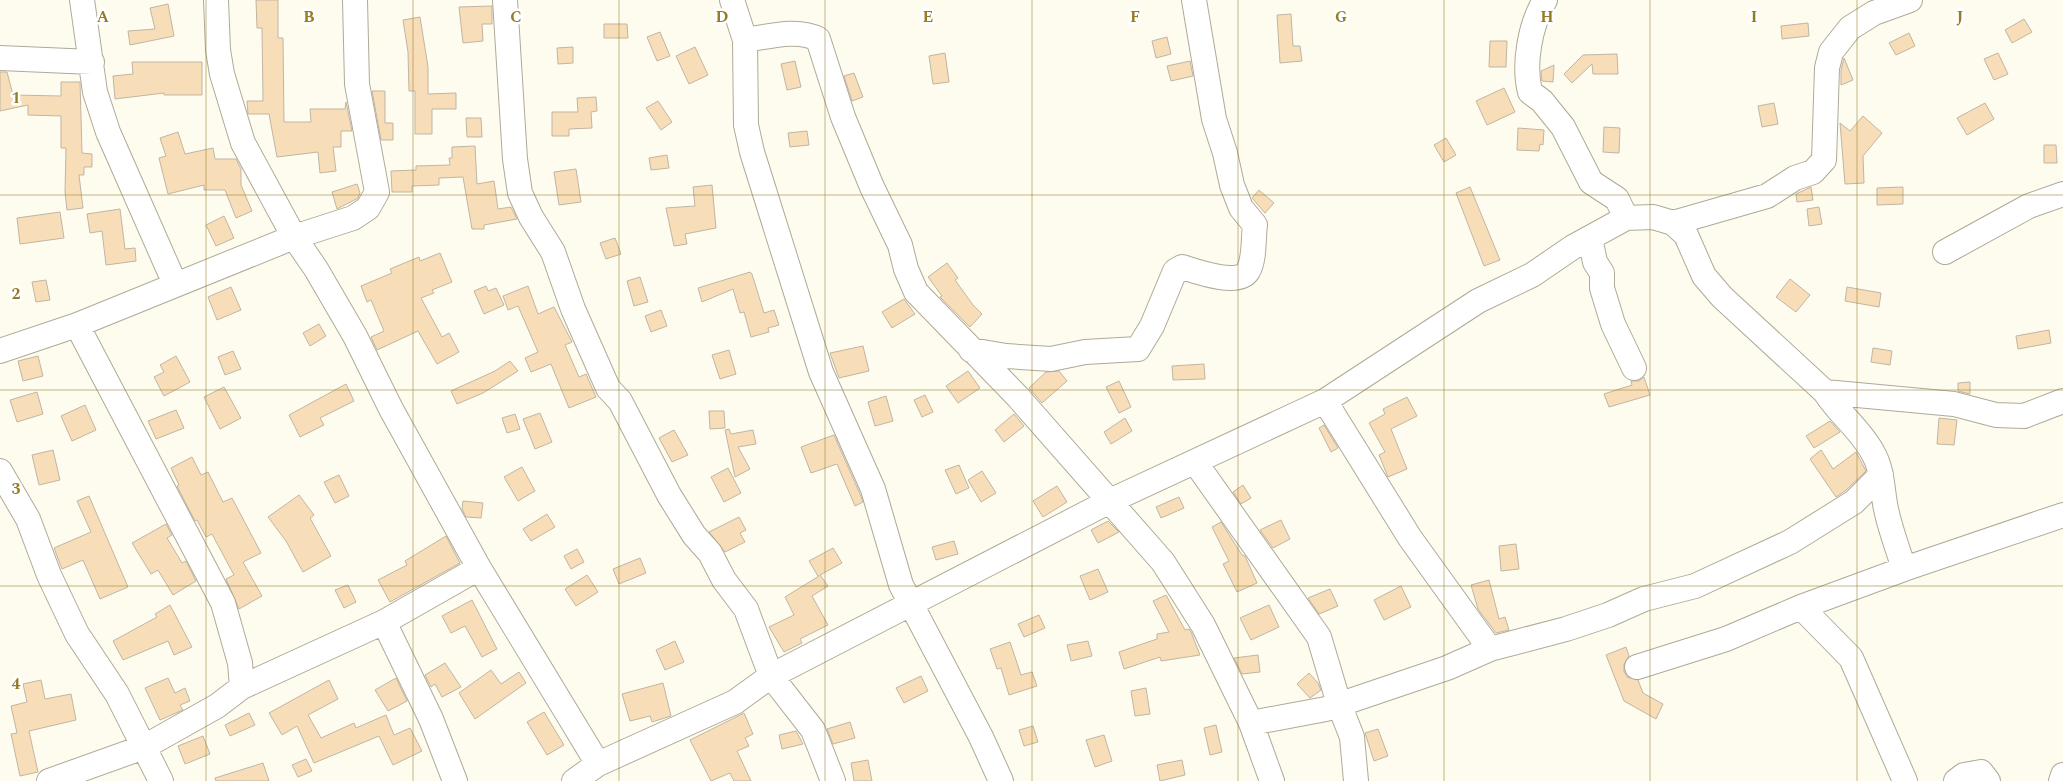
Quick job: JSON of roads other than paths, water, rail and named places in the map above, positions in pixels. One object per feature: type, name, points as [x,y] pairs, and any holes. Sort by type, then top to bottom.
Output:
[{"type":"street","points":[[82,0],[95,92],[108,132],[175,284]]},
{"type":"street","points":[[216,0],[218,50],[222,74],[243,143],[294,237],[316,269],[355,336],[391,409],[479,568],[598,764]]},
{"type":"street","points":[[0,351],[77,325],[294,237],[360,214],[368,208],[377,192],[357,84],[355,0]]},
{"type":"street","points":[[505,0],[515,159],[520,193],[530,217],[553,252],[576,316],[608,388],[620,401],[669,495],[694,535],[710,553],[724,580],[746,609],[771,676],[813,730],[833,781]]},
{"type":"street","points":[[732,0],[745,40],[746,125],[765,199],[822,372],[873,489],[901,584],[981,737],[1001,781]]},
{"type":"street","points":[[971,350],[1006,356],[1051,359],[1085,352],[1138,349],[1152,326],[1175,271],[1182,267],[1222,278],[1240,277],[1247,272],[1251,260],[1255,225],[1240,208],[1214,119],[1194,0]]},
{"type":"street","points":[[1545,0],[1539,10],[1529,53],[1527,80],[1530,92],[1542,101],[1562,127],[1592,182],[1617,199],[1626,218]]},
{"type":"street","points":[[1673,223],[1767,196],[1795,178],[1813,172],[1824,160],[1827,68],[1831,52],[1850,28],[1874,13],[1910,0]]},
{"type":"street","points":[[745,40],[790,34],[811,35],[818,39],[843,117],[872,187],[900,245],[906,269],[916,292],[1018,397],[1163,562],[1203,625],[1251,723],[1272,781]]},
{"type":"street","points":[[0,58],[92,62]]},
{"type":"street","points":[[1945,252],[2029,206],[2063,194]]},
{"type":"street","points":[[574,781],[598,764],[734,702],[771,676],[1110,501],[1324,401],[1478,301],[1532,276],[1590,238],[1626,218],[1653,217],[1673,223],[1686,235],[1704,276],[1722,297],[1825,392],[1874,453],[1881,475],[1886,511],[1904,568]]},
{"type":"street","points":[[1590,238],[1595,262],[1602,273],[1602,288],[1613,324],[1634,368]]},
{"type":"street","points":[[77,325],[223,603],[240,662],[242,687]]},
{"type":"street","points":[[1825,392],[1954,404],[2005,415],[2024,416],[2063,401]]},
{"type":"street","points":[[1324,401],[1410,538],[1490,649]]},
{"type":"street","points":[[1195,462],[1319,636],[1339,704],[1352,737],[1356,781]]},
{"type":"street","points":[[0,470],[28,519],[49,575],[77,634],[117,694],[161,781]]},
{"type":"street","points":[[1251,723],[1339,704],[1447,668],[1490,649],[1566,629],[1608,615],[1644,599],[1694,586],[1790,542],[1854,502],[1881,475]]},
{"type":"street","points":[[1637,667],[1726,639],[1801,607],[1904,568],[2063,515]]},
{"type":"street","points":[[49,781],[144,747],[217,706],[242,687],[384,622],[479,568]]},
{"type":"street","points":[[1801,607],[1851,658],[1904,781]]},
{"type":"street","points":[[384,622],[431,719],[455,781]]},
{"type":"street","points":[[1956,781],[1964,775],[1981,772],[1988,781]]},
{"type":"street","points":[[2061,781],[2063,775]]}]
